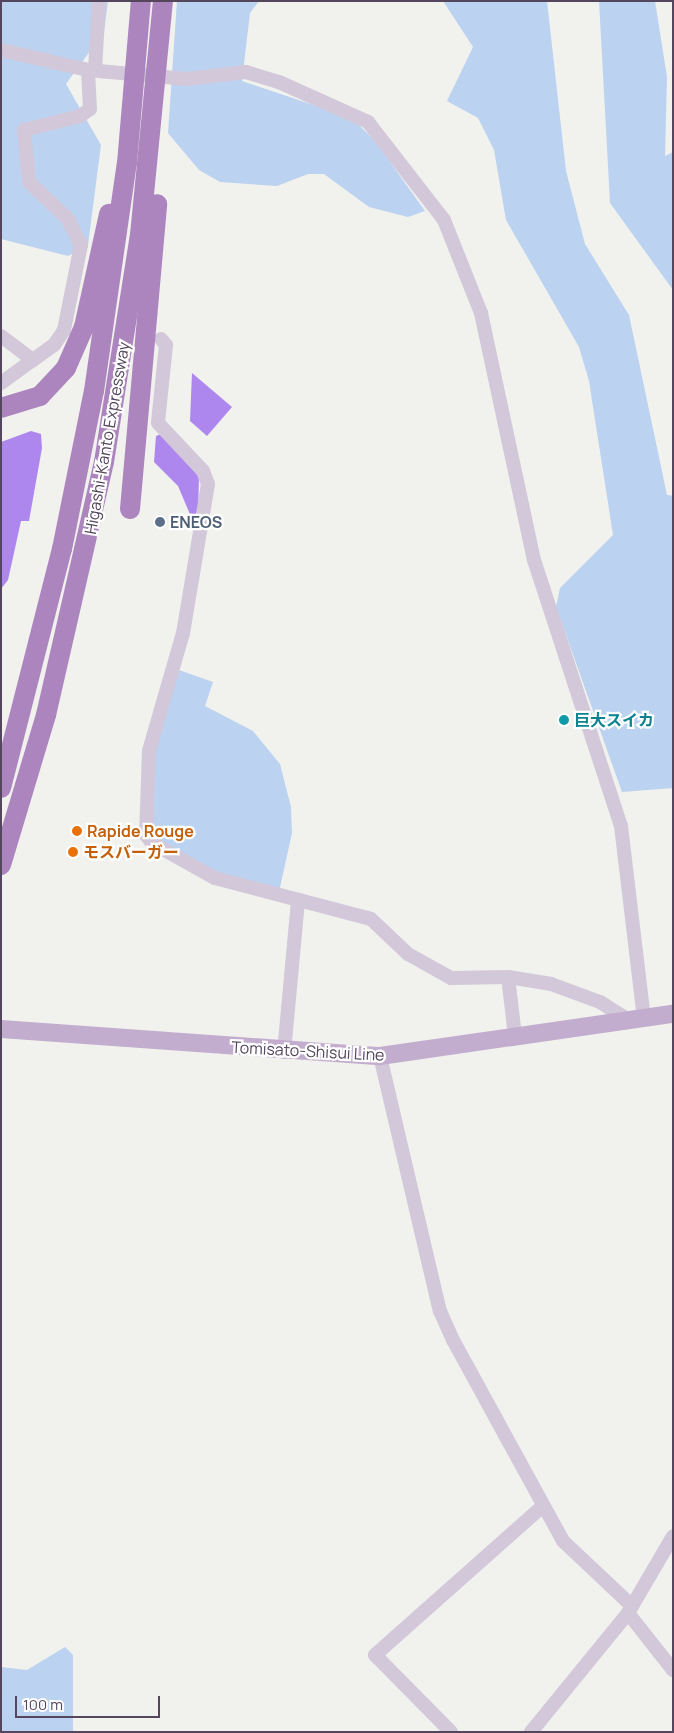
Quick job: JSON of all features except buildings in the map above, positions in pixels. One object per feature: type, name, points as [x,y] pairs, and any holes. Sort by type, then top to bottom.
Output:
[{"type":"highway","name":"Higashi-Kanto Expressway","points":[[1,788],[81,460],[108,305],[133,102],[141,1]]},
{"type":"highway","name":"Higashi-Kanto Expressway","points":[[1,865],[46,716],[104,462],[140,235],[163,1]]},
{"type":"highway","points":[[130,509],[159,183],[160,34]]},
{"type":"highway","points":[[1,408],[40,396],[56,382],[72,356],[84,327],[133,102]]},
{"type":"main road","name":"Tomisato-Shisui Line","points":[[1,1029],[284,1052],[380,1056],[673,1014]]},
{"type":"street","points":[[1,383],[54,345],[64,330],[81,245],[68,218],[29,182],[24,130],[38,123],[80,116],[90,109],[96,70],[99,1]]},
{"type":"street","points":[[1,50],[96,70],[187,80],[246,72],[368,122],[451,232],[481,313],[534,560],[621,826],[637,1020]]},
{"type":"street","points":[[1,336],[33,360]]},
{"type":"street","points":[[160,339],[166,345],[158,423],[203,471],[208,484],[183,634],[149,751],[144,828],[152,843],[215,878],[371,918],[408,954],[451,978],[508,977],[576,991],[637,1020]]},
{"type":"street","points":[[284,1052],[298,900]]},
{"type":"street","points":[[508,977],[515,1036]]},
{"type":"street","points":[[380,1056],[440,1311],[563,1541],[630,1610],[673,1670]]},
{"type":"street","points":[[451,1732],[375,1654],[543,1506]]},
{"type":"street","points":[[531,1732],[630,1610],[673,1536]]},
{"type":"shaded area","points":[[1,1],[108,1],[104,32],[66,84],[101,145],[88,245],[68,256],[1,239]]},
{"type":"shaded area","points":[[177,1],[259,1],[250,13],[242,81],[352,118],[376,142],[425,211],[408,217],[369,207],[324,174],[308,174],[277,186],[220,182],[199,170],[168,133]]},
{"type":"shaded area","points":[[443,1],[547,1],[566,171],[585,244],[629,315],[667,495],[673,496],[673,788],[622,792],[556,607],[560,588],[613,535],[589,381],[579,347],[506,220],[494,150],[478,118],[447,101],[473,47]]},
{"type":"shaded area","points":[[599,1],[655,1],[667,77],[665,156],[673,152],[673,290],[610,203]]},
{"type":"shaded area","points":[[192,373],[232,407],[207,436],[190,421]]},
{"type":"shaded area","points":[[31,431],[41,434],[42,448],[29,521],[21,521],[8,580],[1,589],[1,442]]},
{"type":"shaded area","points":[[161,434],[199,476],[198,516],[192,519],[178,486],[154,462],[156,436]]},
{"type":"shaded area","points":[[176,669],[213,682],[205,706],[253,731],[280,764],[291,807],[292,833],[279,892],[217,875],[156,841],[148,821],[152,752]]},
{"type":"shaded area","points":[[65,1647],[73,1655],[73,1732],[1,1732],[1,1667],[27,1670]]},
{"type":"place","name":"ENEOS","points":[[160,522]]},
{"type":"place","name":"巨大スイカ","points":[[564,720]]},
{"type":"place","name":"Rapide Rouge","points":[[77,831]]},
{"type":"place","name":"モスバーガー","points":[[73,852]]}]
